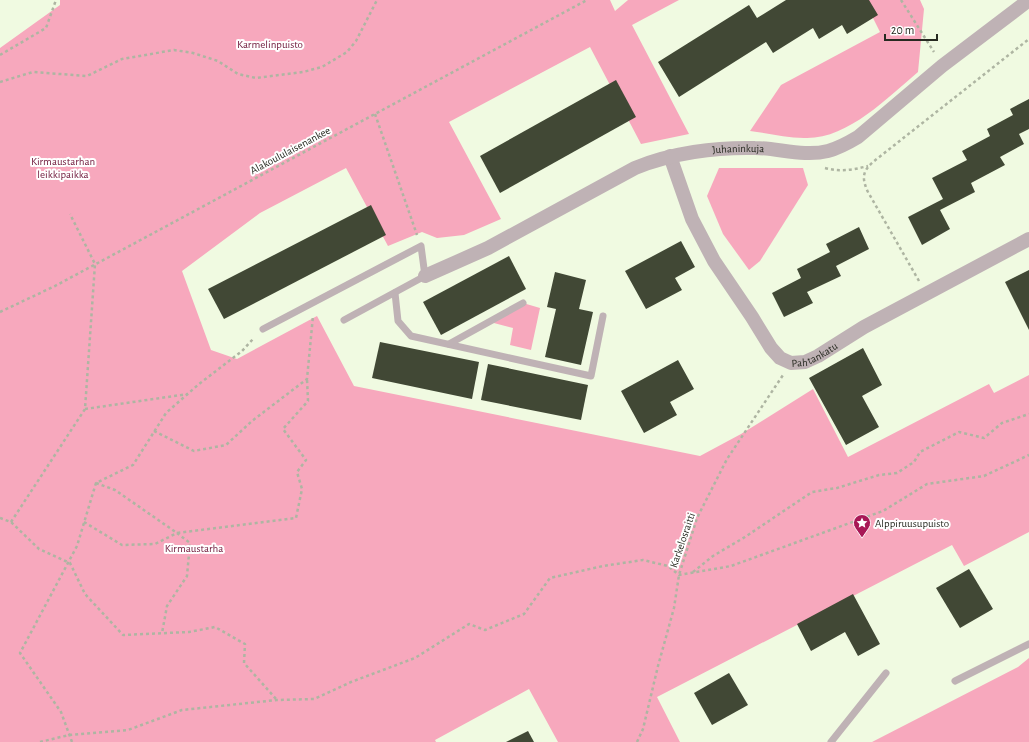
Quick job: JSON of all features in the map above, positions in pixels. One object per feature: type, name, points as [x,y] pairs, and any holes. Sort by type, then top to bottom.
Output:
[{"type":"street","name":"Juhaninkuja","points":[[425,276],[488,248],[635,168],[670,156],[755,148],[810,153],[827,151],[843,146],[858,137],[942,66],[1029,0]]},
{"type":"street","name":"Pahtankatu","points":[[670,156],[692,219],[714,261],[771,348],[780,358],[791,363],[805,362],[818,356],[864,327],[1029,239]]},
{"type":"lane","points":[[263,329],[421,246],[425,276],[344,320]]},
{"type":"lane","points":[[395,293],[398,321],[411,336],[591,376],[603,316]]},
{"type":"lane","points":[[449,344],[523,303]]},
{"type":"lane","points":[[955,681],[1029,644]]},
{"type":"lane","points":[[831,742],[886,673]]},
{"type":"path","points":[[0,55],[46,28],[56,0]]},
{"type":"path","points":[[0,82],[33,72],[87,76],[122,59],[174,50],[193,53],[218,61],[238,74],[256,78],[303,72],[322,67],[347,52],[356,41],[377,0]]},
{"type":"path","name":"Alakoululaisenankee","points":[[0,312],[95,264],[587,0]]},
{"type":"path","points":[[902,0],[942,66]]},
{"type":"path","points":[[926,294],[868,192],[864,183],[864,174],[868,166],[1029,39]]},
{"type":"path","points":[[375,114],[400,192],[421,246]]},
{"type":"path","points":[[11,522],[85,409],[95,264],[70,214]]},
{"type":"path","points":[[84,522],[122,545],[155,544],[177,533],[296,518],[302,489],[297,472],[306,460],[283,429],[308,401],[307,378],[314,302]]},
{"type":"path","points":[[72,742],[68,735],[61,712],[20,653],[70,563],[77,546],[96,483],[133,465],[166,413],[242,351],[263,329]]},
{"type":"path","name":"Karkelosraitti","points":[[637,742],[643,729],[674,608],[679,575],[697,518],[727,459],[791,363]]},
{"type":"path","points":[[154,431],[194,451],[226,445],[252,421],[307,378]]},
{"type":"path","points":[[85,409],[188,394]]},
{"type":"path","points":[[693,572],[713,556],[745,537],[812,492],[837,488],[879,476],[897,473],[914,462],[920,452],[959,432],[984,438],[1002,423],[1029,414]]},
{"type":"path","points":[[40,742],[68,735],[128,730],[182,710],[277,700],[314,699],[351,682],[415,658],[469,624],[485,630],[524,614],[550,578],[604,566],[643,560],[668,566],[679,575],[731,566],[883,511],[926,484],[984,476],[1029,455]]},
{"type":"path","points":[[96,483],[115,490],[190,543],[187,576],[167,606],[162,633]]},
{"type":"path","points":[[0,518],[11,522],[39,549],[70,563],[85,594],[123,635],[188,632],[215,627],[245,644],[244,663],[277,700]]},
{"type":"green space","name":"Kirmaustarha","points":[[60,0],[610,0],[615,11],[628,0],[679,0],[632,25],[689,134],[641,144],[590,47],[449,122],[501,219],[464,235],[437,238],[422,232],[388,246],[346,168],[260,213],[182,271],[211,350],[237,359],[317,316],[354,386],[700,456],[741,434],[813,389],[848,457],[989,384],[994,393],[1029,375],[1029,532],[964,566],[952,545],[657,697],[680,742],[558,742],[529,689],[435,740],[436,742],[0,742],[0,48],[60,5]]},
{"type":"green space","points":[[864,0],[920,0],[924,9],[918,72],[866,116],[836,132],[820,137],[797,138],[750,131],[781,85],[880,32]]},
{"type":"green space","points":[[719,168],[803,168],[808,185],[760,261],[749,270],[723,234],[707,196]]},
{"type":"green space","points":[[523,303],[540,308],[531,350],[510,345],[513,328],[490,322]]},
{"type":"green space","points":[[1029,658],[1029,742],[872,742],[1018,667]]},
{"type":"building","points":[[786,0],[869,0],[878,15],[847,34],[842,25],[819,39],[813,28],[773,53],[766,42],[679,97],[658,62],[749,5],[757,18]]},
{"type":"building","points":[[616,80],[636,117],[500,193],[480,156]]},
{"type":"building","points":[[1029,99],[1029,129],[1019,134],[1024,144],[1000,157],[1005,165],[971,183],[975,192],[940,210],[950,229],[922,245],[908,217],[943,199],[932,178],[967,160],[962,151],[990,136],[987,129],[1013,115],[1010,109]]},
{"type":"building","points":[[371,205],[386,235],[224,319],[208,289]]},
{"type":"building","points":[[859,227],[869,249],[836,266],[841,276],[807,292],[813,303],[784,317],[772,293],[801,278],[797,269],[830,252],[826,244]]},
{"type":"building","points":[[681,241],[695,267],[675,278],[682,290],[646,309],[625,271]]},
{"type":"building","points":[[509,256],[526,289],[441,335],[423,302]]},
{"type":"building","points":[[1029,270],[1029,330],[1005,282]]},
{"type":"building","points":[[555,272],[586,280],[579,309],[593,312],[581,365],[545,357],[556,309],[547,307]]},
{"type":"building","points":[[380,342],[479,362],[472,399],[372,378]]},
{"type":"building","points":[[863,348],[882,385],[862,396],[879,427],[846,445],[809,378]]},
{"type":"building","points":[[678,360],[694,389],[670,402],[677,415],[644,433],[621,391]]},
{"type":"building","points":[[488,364],[588,385],[581,420],[481,400]]},
{"type":"building","points":[[969,569],[993,609],[960,628],[936,588]]},
{"type":"building","points":[[853,594],[880,644],[858,656],[845,632],[811,651],[797,624]]},
{"type":"building","points":[[729,673],[748,705],[712,725],[694,693]]},
{"type":"building","points":[[528,731],[534,742],[506,742]]},
{"type":"place","name":"Alppiruusupuisto","points":[[862,538]]},
{"type":"park label","name":"Karmelinpuisto","points":[[270,44]]},
{"type":"park label","name":"Kirmaustarhan leikkipaikka","points":[[63,167]]}]
